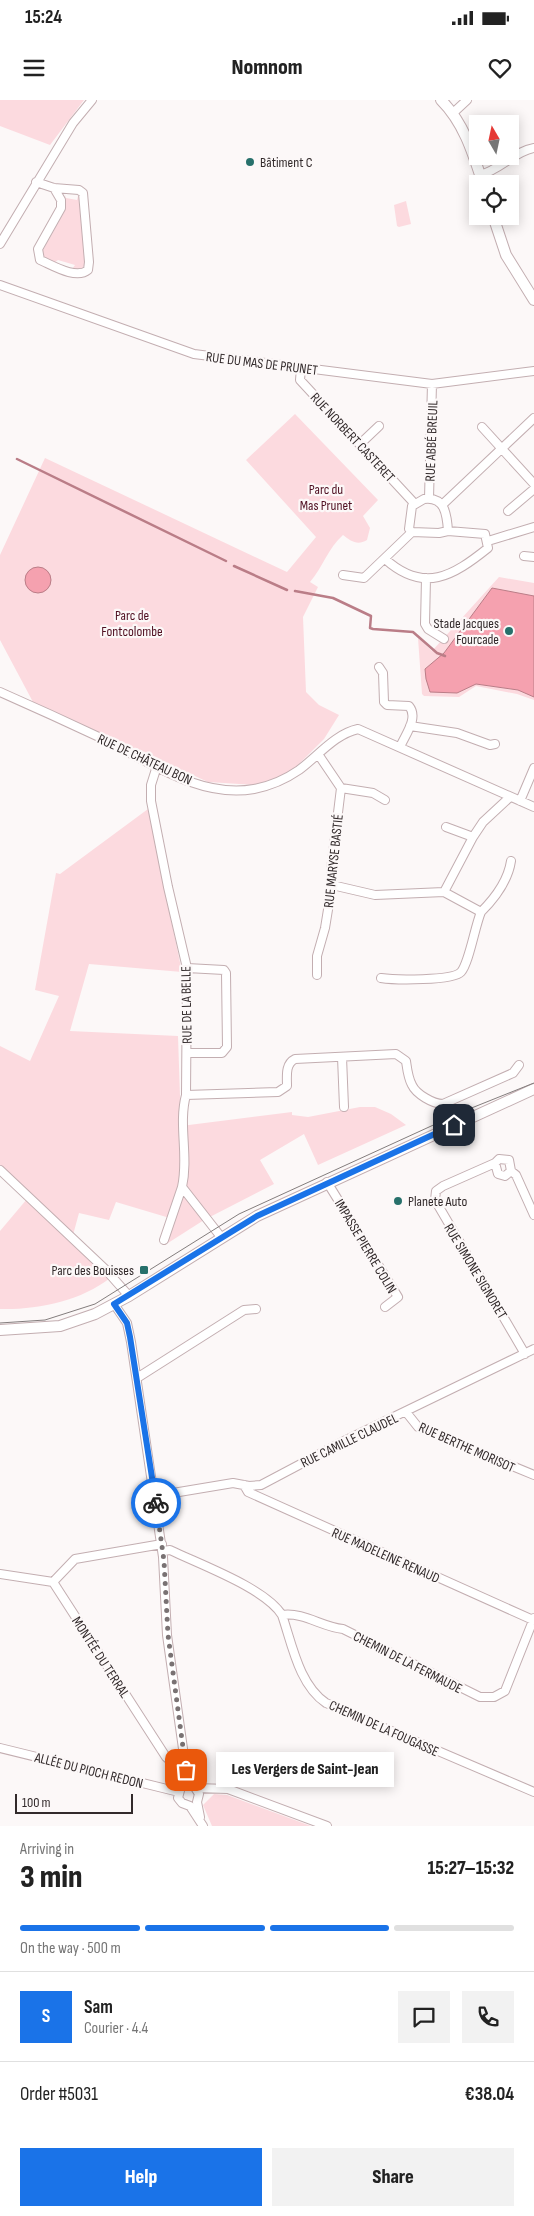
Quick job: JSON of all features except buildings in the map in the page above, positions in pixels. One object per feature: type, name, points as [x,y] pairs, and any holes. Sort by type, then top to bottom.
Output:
[{"type":"main road","points":[[441,100],[453,113],[468,140],[480,175]]},
{"type":"main road","points":[[496,225],[506,255],[534,300]]},
{"type":"main road","points":[[0,1330],[18,1331],[70,1324],[129,1296],[257,1216],[327,1182],[534,1089]]},
{"type":"street","points":[[0,244],[73,122],[92,100]]},
{"type":"street","points":[[453,113],[467,100]]},
{"type":"street","points":[[489,175],[526,150],[534,148]]},
{"type":"street","points":[[36,182],[54,188],[78,190],[83,193],[89,262],[88,270],[84,274],[74,273],[40,260],[37,256],[38,249],[61,208],[61,200],[54,188]]},
{"type":"street","name":"RUE DU MAS DE PRUNET","points":[[0,285],[176,350],[194,354],[432,384],[534,371]]},
{"type":"street","name":"RUE NORBERT CASTERET","points":[[301,368],[300,380],[414,503]]},
{"type":"street","name":"RUE ABBÉ BREUIL","points":[[429,498],[432,384]]},
{"type":"street","points":[[442,504],[534,418]]},
{"type":"street","points":[[360,444],[379,426]]},
{"type":"street","points":[[482,427],[534,484]]},
{"type":"street","points":[[508,512],[534,489]]},
{"type":"street","points":[[412,532],[408,522],[414,503],[429,498],[442,504],[447,511],[448,531]]},
{"type":"street","points":[[488,541],[534,527]]},
{"type":"street","points":[[343,575],[364,578],[412,532],[444,533],[448,531],[480,533],[485,534],[488,541],[488,548],[462,568],[448,575],[426,578],[397,570],[385,559]]},
{"type":"street","points":[[524,556],[534,557]]},
{"type":"street","points":[[426,578],[424,624],[428,629],[444,639]]},
{"type":"street","points":[[379,667],[383,673],[384,702],[387,705],[409,706],[413,716],[400,747]]},
{"type":"street","name":"RUE DE CHÂTEAU BON","points":[[0,692],[174,775],[205,786],[253,789],[287,778],[342,735],[358,730],[534,807]]},
{"type":"street","points":[[410,726],[457,733],[490,745],[495,744]]},
{"type":"street","points":[[318,754],[341,788],[373,793],[385,800]]},
{"type":"street","name":"RUE DE LA BELLE","points":[[157,766],[150,785],[151,801],[168,887],[187,968],[186,1095],[183,1107],[185,1166],[182,1187],[164,1240]]},
{"type":"street","points":[[520,801],[534,768]]},
{"type":"street","name":"RUE MARYSE BASTIÉ","points":[[317,975],[317,956],[325,928],[332,885],[331,870],[341,788]]},
{"type":"street","points":[[444,892],[483,822],[510,797]]},
{"type":"street","points":[[446,827],[473,837]]},
{"type":"street","points":[[381,978],[394,980],[459,974],[463,970],[481,912],[490,903],[509,875],[511,861]]},
{"type":"street","points":[[332,885],[375,895],[444,892],[481,912]]},
{"type":"street","points":[[187,968],[224,970],[226,973],[227,1047],[222,1053],[187,1052]]},
{"type":"street","points":[[186,1095],[278,1092],[287,1086],[288,1068],[291,1061],[396,1054],[402,1056],[406,1061],[412,1085],[438,1104],[447,1102],[513,1073],[519,1065]]},
{"type":"street","points":[[342,1057],[344,1107]]},
{"type":"street","points":[[501,1158],[507,1159],[511,1163],[511,1171],[505,1176],[498,1174],[495,1171],[495,1163],[501,1158]]},
{"type":"street","name":"RUE SIMONE SIGNORET","points":[[495,1163],[442,1186],[436,1191],[435,1200],[525,1354]]},
{"type":"street","points":[[0,1170],[118,1282],[129,1296]]},
{"type":"street","points":[[511,1171],[516,1175],[534,1215]]},
{"type":"street","name":"IMPASSE PIERRE COLIN","points":[[327,1182],[398,1297],[385,1307]]},
{"type":"street","points":[[182,1187],[221,1237]]},
{"type":"street","points":[[114,1304],[128,1327],[137,1378],[162,1548],[168,1635],[187,1788],[195,1802],[202,1823]]},
{"type":"street","points":[[137,1378],[244,1310],[256,1309]]},
{"type":"street","name":"RUE CAMILLE CLAUDEL","points":[[155,1496],[233,1483],[261,1485],[534,1349]]},
{"type":"street","name":"RUE BERTHE MORISOT","points":[[406,1412],[418,1427],[534,1475]]},
{"type":"street","name":"RUE MADELEINE RENAUD","points":[[244,1485],[248,1492],[534,1619]]},
{"type":"street","points":[[0,1574],[53,1582],[75,1559],[162,1548],[170,1550],[261,1594],[276,1605],[282,1615]]},
{"type":"street","name":"MONTÉE DU TERRAL","points":[[53,1582],[166,1757],[177,1767],[186,1770]]},
{"type":"street","name":"CHEMIN DE LA FERMAUDE","points":[[282,1615],[290,1614],[307,1617],[334,1628],[343,1629],[473,1694],[488,1698],[500,1694],[508,1686],[534,1619]]},
{"type":"street","name":"CHEMIN DE LA FOUGASSE","points":[[282,1615],[303,1674],[318,1697],[326,1703],[534,1792]]},
{"type":"street","name":"ALLÉE DU PIOCH REDON","points":[[0,1748],[187,1788],[228,1789],[327,1826]]},
{"type":"street","points":[[187,1788],[180,1801],[195,1802],[214,1788]]},
{"type":"green space","points":[[0,100],[84,100],[50,145],[0,126]]},
{"type":"green space","points":[[66,194],[66,198],[77,200],[78,196],[80,196],[86,263],[81,270],[72,269],[75,265],[58,260],[54,263],[43,258],[42,252],[64,212]]},
{"type":"green space","points":[[406,201],[411,224],[399,227],[397,226],[394,205]]},
{"type":"green space","name":"Parc de Fontcolombe","points":[[295,414],[378,500],[363,516],[370,528],[367,540],[357,543],[343,535],[333,546],[310,582],[318,587],[303,617],[306,692],[319,705],[339,715],[324,739],[290,773],[255,785],[208,782],[33,702],[0,640],[0,555],[45,458],[287,572],[316,537],[246,460]]},
{"type":"green space","points":[[499,577],[534,583],[534,700],[517,694],[476,686],[459,697],[424,696],[422,694],[418,638],[432,651]]},
{"type":"green space","points":[[148,809],[182,972],[89,964],[70,1031],[178,1036],[181,1126],[292,1112],[292,1115],[308,1117],[360,1107],[375,1107],[391,1114],[406,1125],[318,1165],[304,1134],[260,1160],[274,1184],[204,1220],[168,1243],[173,1219],[116,1202],[109,1220],[79,1213],[73,1235],[0,1165],[0,1046],[30,1061],[59,996],[35,990],[56,873],[60,874]]},
{"type":"green space","points":[[27,1199],[110,1278],[86,1293],[58,1302],[29,1308],[0,1309],[0,1231]]},
{"type":"green space","points":[[214,1794],[227,1795],[311,1826],[212,1826],[203,1805]]},
{"type":"shaded area","points":[[38,567],[47,571],[51,580],[47,589],[38,593],[29,589],[25,580],[29,571]]},
{"type":"shaded area","points":[[492,588],[534,596],[534,697],[518,690],[476,684],[457,693],[430,692],[425,669],[444,653]]},
{"type":"waterway","points":[[17,459],[226,561]]},
{"type":"waterway","points":[[234,566],[287,590]]},
{"type":"waterway","points":[[295,591],[333,598],[371,616],[370,628],[413,632],[437,653],[445,656]]},
{"type":"tram line","points":[[0,1323],[45,1320],[95,1304],[239,1214],[464,1111],[534,1083]]},
{"type":"way so far","points":[[156,1503],[164,1561],[168,1635],[186,1770]]},
{"type":"place","name":"Bâtiment C","points":[[250,162]]},
{"type":"place","name":"Stade Jacques Fourcade","points":[[509,631]]},
{"type":"place","name":"Planete Auto","points":[[398,1201]]},
{"type":"place","name":"Parc des Bouisses","points":[[144,1270]]},
{"type":"place","name":"Les Vergers de Saint-Jean","points":[[186,1770]]},
{"type":"route","points":[[156,1503],[130,1337],[127,1323],[114,1304],[257,1216],[454,1125]]},
{"type":"park label","name":"Parc du Mas Prunet","points":[[326,498]]}]
